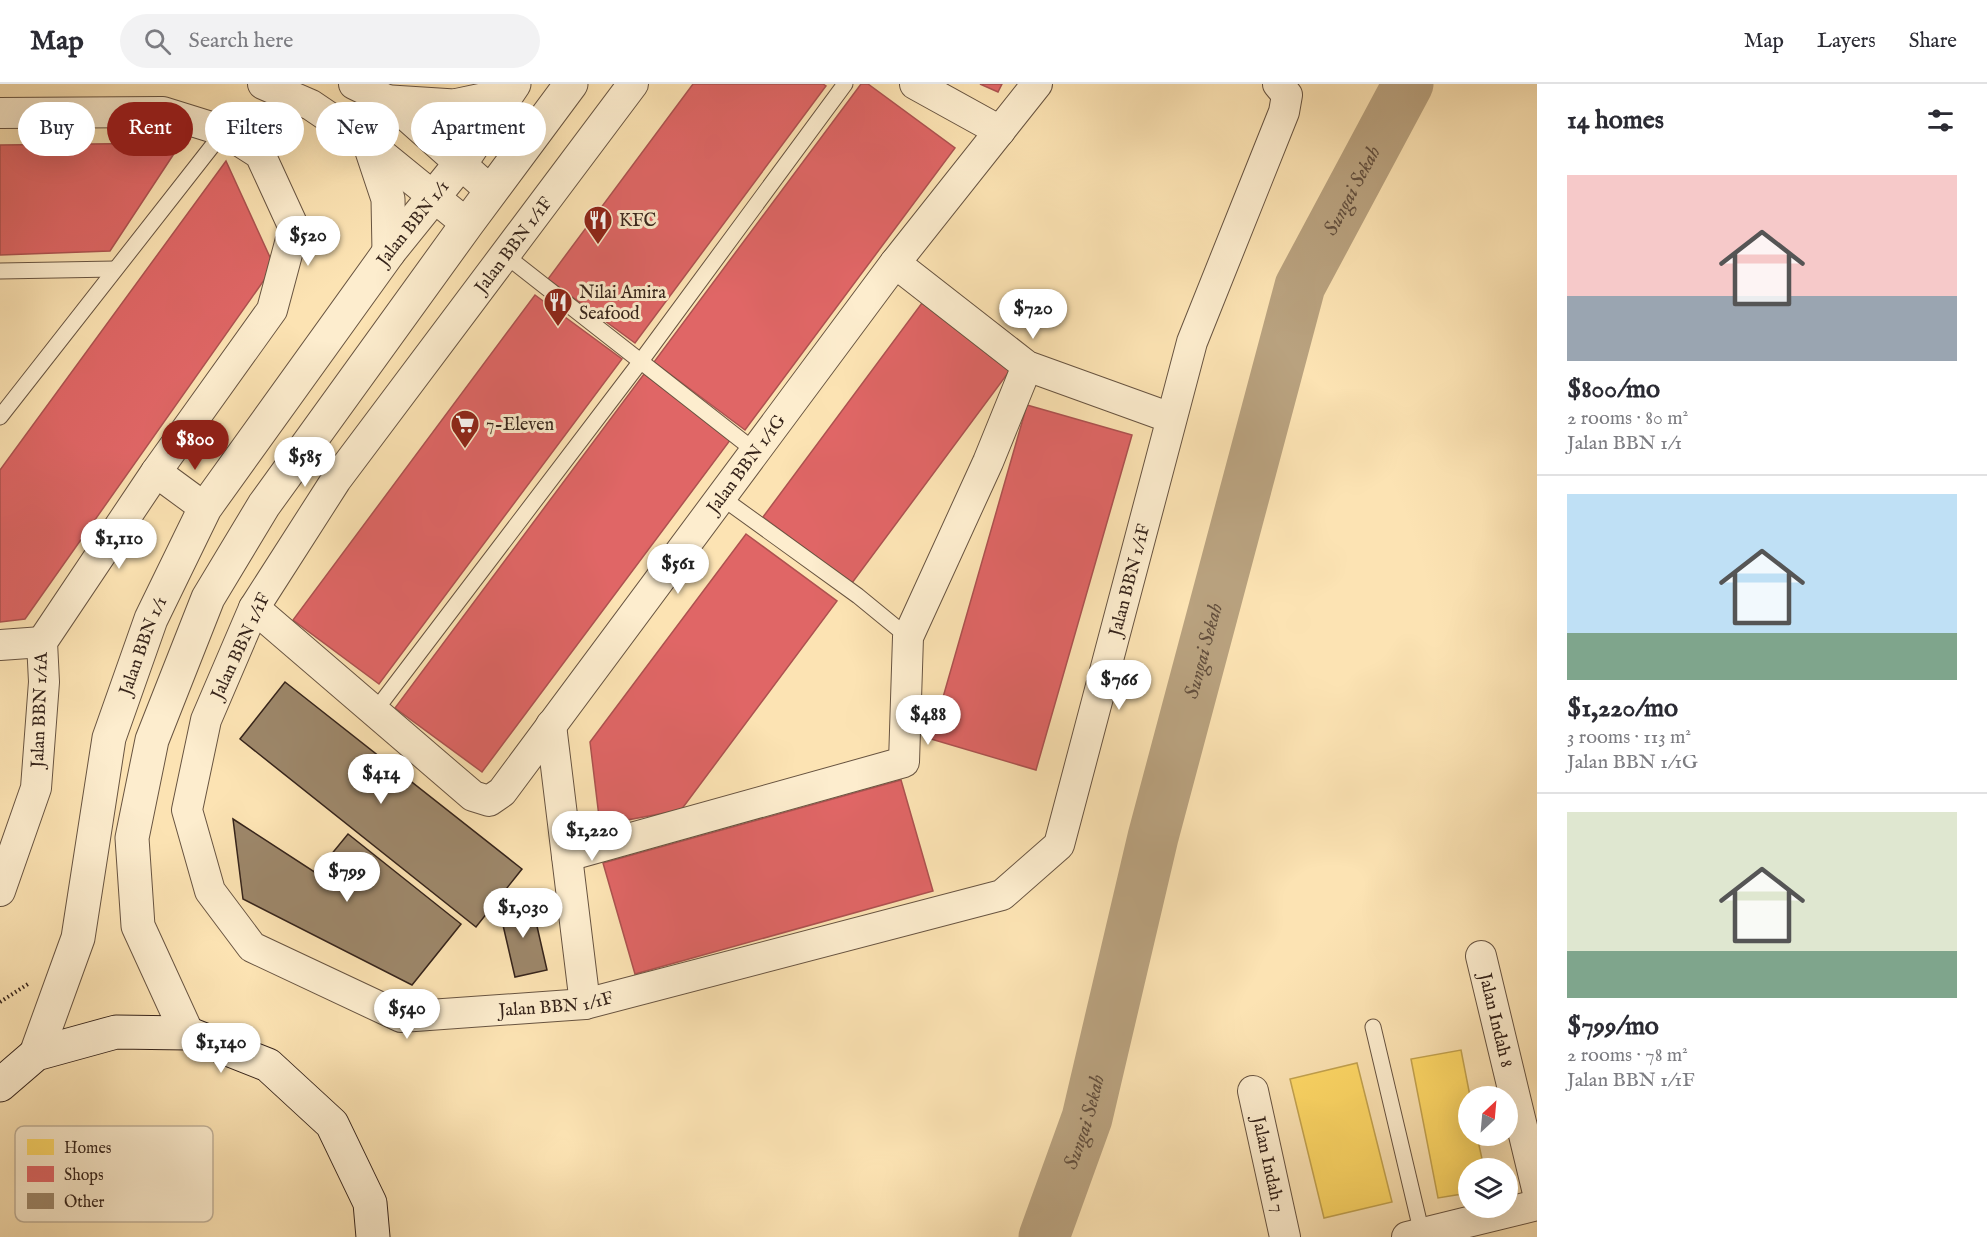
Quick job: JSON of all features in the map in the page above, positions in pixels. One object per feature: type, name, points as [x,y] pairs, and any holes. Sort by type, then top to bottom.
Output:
[{"type":"street","points":[[263,84],[316,109]]},
{"type":"street","points":[[354,84],[391,102]]},
{"type":"street","points":[[187,1033],[138,926],[132,838],[153,740],[208,598],[264,505],[571,84]]},
{"type":"street","name":"Jalan BBN 1/1F","points":[[633,84],[336,480],[254,608],[206,720],[187,810],[210,891],[252,947],[401,1017],[585,1004],[1002,895],[1059,845],[1192,342],[1284,112],[1287,95],[1278,84]]},
{"type":"street","points":[[915,84],[1000,131]]},
{"type":"street","name":"Jalan BBN 1/1G","points":[[254,608],[473,796],[489,801],[502,792],[895,263],[1037,84]]},
{"type":"street","points":[[399,103],[454,106],[510,89]]},
{"type":"street","name":"Jalan BBN 1/1","points":[[36,1054],[78,938],[109,738],[152,619],[205,508],[389,252],[460,164],[510,89]]},
{"type":"street","points":[[399,109],[492,192]]},
{"type":"street","name":"Jalan BBN 1/1A","points":[[0,113],[163,112],[205,125]]},
{"type":"street","name":"Jalan BBN 1/1A","points":[[0,891],[36,788],[44,682],[42,642],[156,472],[272,310],[294,228],[261,156]]},
{"type":"street","points":[[373,156],[388,199],[389,252]]},
{"type":"street","points":[[382,156],[467,224]]},
{"type":"street","points":[[895,263],[1027,366],[1172,418]]},
{"type":"street","points":[[567,856],[904,762],[908,637],[988,462],[1027,366]]},
{"type":"street","points":[[301,456],[336,480]]},
{"type":"street","points":[[156,472],[205,508]]},
{"type":"street","points":[[0,645],[42,642]]},
{"type":"street","points":[[551,725],[585,1004]]},
{"type":"street","name":"Jalan Indah 8","points":[[1481,956],[1537,1189]]},
{"type":"street","points":[[0,1085],[36,1054],[116,1032],[187,1033],[268,1065],[332,1124],[370,1203],[373,1237]]},
{"type":"street","name":"Jalan Indah 7","points":[[1252,1091],[1285,1237]]},
{"type":"street","points":[[1414,1235],[1537,1205]]},
{"type":"lane","points":[[375,711],[641,361],[845,84]]},
{"type":"lane","points":[[0,417],[205,155]]},
{"type":"lane","points":[[505,255],[756,451]]},
{"type":"lane","points":[[0,271],[115,269]]},
{"type":"lane","points":[[721,497],[858,596],[908,637]]},
{"type":"lane","points":[[1373,1027],[1414,1235]]},
{"type":"path","points":[[0,1002],[29,984]]},
{"type":"building: Homes","points":[[1461,1050],[1468,1086],[1458,1086],[1458,1146],[1479,1146],[1482,1158],[1458,1158],[1458,1195],[1438,1198],[1411,1059]]},
{"type":"building: Homes","points":[[1357,1063],[1392,1202],[1324,1218],[1290,1079]]},
{"type":"building: Shops","points":[[693,84],[823,84],[826,86],[635,343],[548,279]]},
{"type":"building: Shops","points":[[861,84],[868,84],[955,148],[745,430],[654,362]]},
{"type":"building: Shops","points":[[980,84],[1002,84],[998,92]]},
{"type":"building: Shops","points":[[95,144],[107,144],[107,156],[172,156],[110,251],[0,255],[0,145],[18,145],[18,156],[95,156]]},
{"type":"building: Shops","points":[[226,161],[274,266],[25,619],[0,622],[0,470]]},
{"type":"building: Shops","points":[[535,295],[622,359],[379,684],[293,620]]},
{"type":"building: Shops","points":[[922,303],[1011,369],[852,583],[763,517]]},
{"type":"building: Shops","points":[[644,374],[731,439],[482,772],[395,708]]},
{"type":"building: Shops","points":[[1027,405],[1132,435],[1036,770],[931,739]]},
{"type":"building: Shops","points":[[746,534],[837,601],[681,810],[600,825],[590,742]]},
{"type":"building: Shops","points":[[901,780],[933,891],[635,974],[603,863]]},
{"type":"building: Other","points":[[285,682],[522,869],[476,927],[240,739]]},
{"type":"building: Other","points":[[233,819],[316,873],[348,834],[461,924],[412,985],[243,899]]},
{"type":"building: Other","points":[[531,900],[547,970],[515,977],[499,908]]},
{"type":"waterway","name":"Sungai Sekah","points":[[1044,1237],[1087,1118],[1153,837],[1300,286],[1408,84]]},
{"type":"place","name":"KFC","points":[[598,246]]},
{"type":"place","name":"Nilai Amira Seafood","points":[[558,328]]},
{"type":"place","name":"7-Eleven","points":[[465,450]]}]
